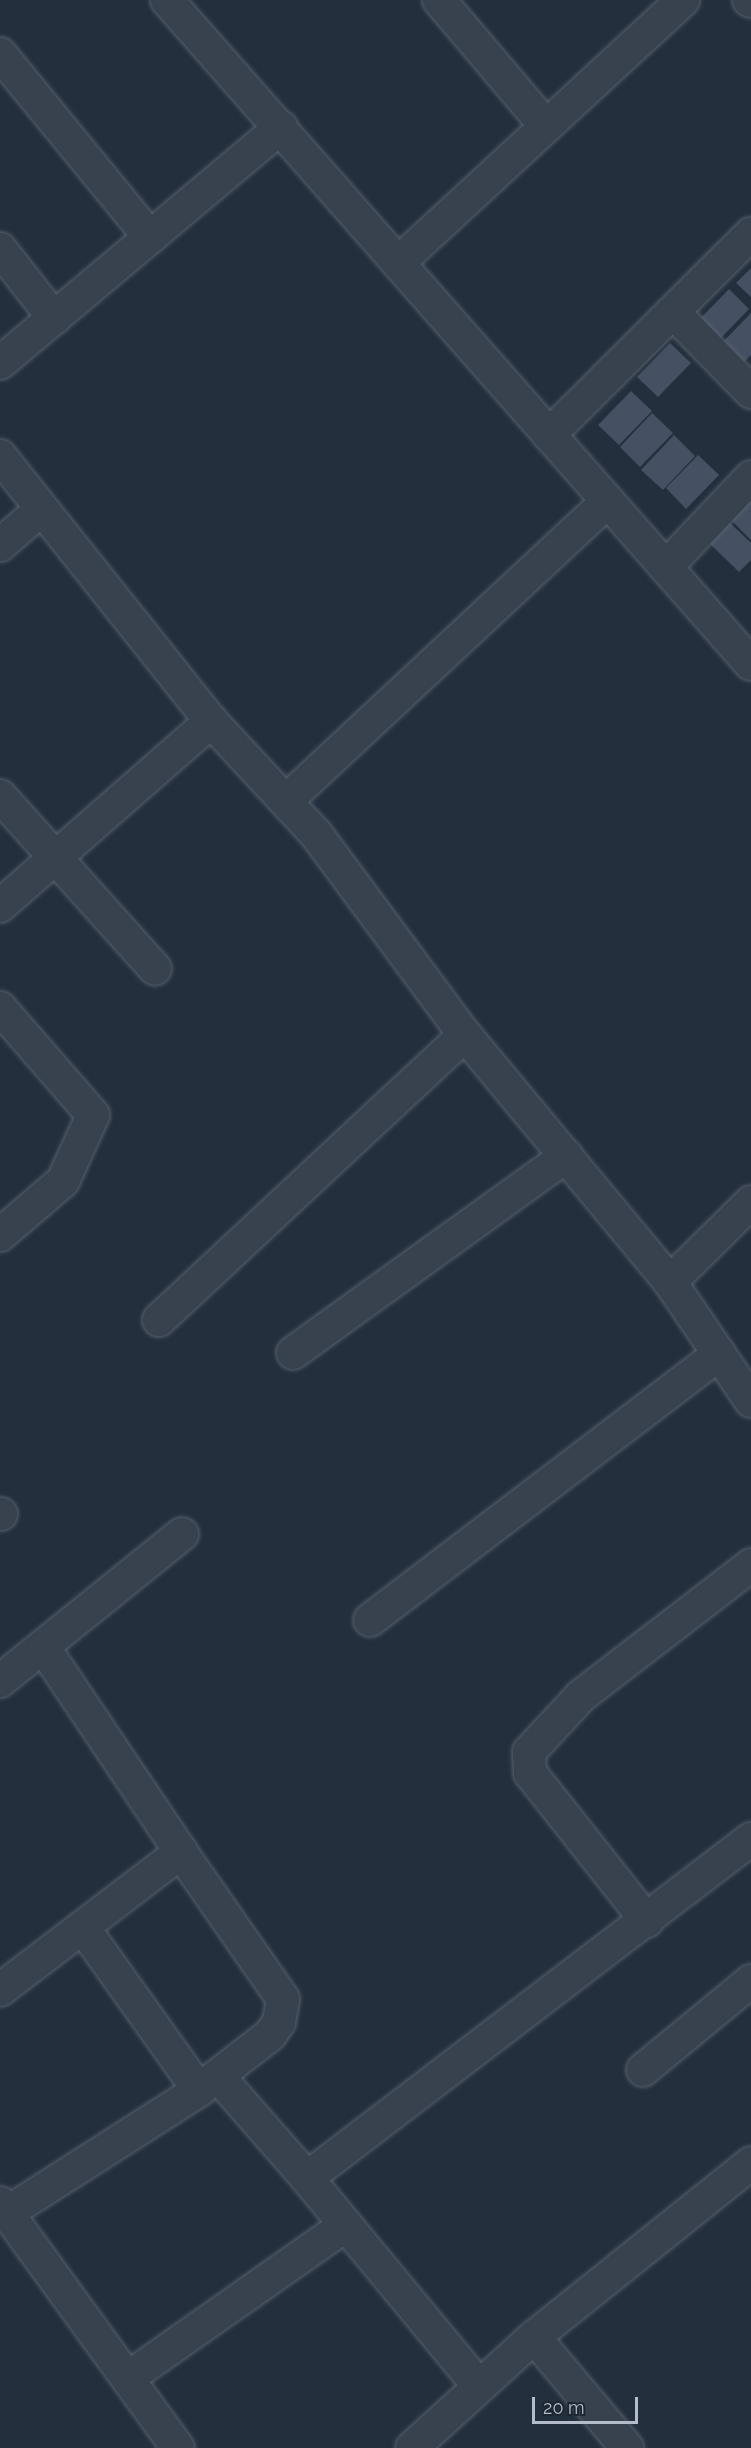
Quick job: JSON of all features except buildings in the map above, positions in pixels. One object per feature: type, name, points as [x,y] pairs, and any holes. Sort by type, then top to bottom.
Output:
[{"type":"street","points":[[167,0],[751,664]]},
{"type":"street","points":[[439,0],[546,126]]},
{"type":"street","points":[[398,263],[683,0]]},
{"type":"street","points":[[0,54],[150,237]]},
{"type":"street","points":[[0,363],[281,127]]},
{"type":"street","points":[[549,435],[751,234]]},
{"type":"street","points":[[0,249],[54,318]]},
{"type":"street","points":[[673,312],[751,392]]},
{"type":"street","points":[[0,456],[211,721],[316,834],[465,1035],[670,1282],[751,1401]]},
{"type":"street","points":[[666,567],[751,477]]},
{"type":"street","points":[[286,801],[608,501]]},
{"type":"street","points":[[0,545],[42,509]]},
{"type":"street","points":[[0,906],[54,856],[211,721]]},
{"type":"street","points":[[0,796],[155,969]]},
{"type":"street","points":[[0,1008],[93,1115],[63,1181],[0,1234]]},
{"type":"street","points":[[159,1320],[465,1035]]},
{"type":"street","points":[[293,1353],[566,1156]]},
{"type":"street","points":[[670,1282],[751,1202]]},
{"type":"street","points":[[370,1620],[719,1354]]},
{"type":"street","points":[[0,1681],[44,1648],[182,1534]]},
{"type":"street","points":[[647,1921],[530,1773],[529,1752],[581,1696],[751,1565]]},
{"type":"street","points":[[44,1648],[283,1999],[283,2011],[270,2035],[209,2083],[3,2208],[178,2448]]},
{"type":"street","points":[[307,2178],[647,1921],[751,1839]]},
{"type":"street","points":[[0,1990],[84,1929],[181,1852]]},
{"type":"street","points":[[84,1929],[209,2083],[307,2178],[479,2386]]},
{"type":"street","points":[[643,2070],[751,1981]]},
{"type":"street","points":[[412,2448],[534,2337],[751,2163]]},
{"type":"street","points":[[128,2378],[346,2225]]},
{"type":"street","points":[[534,2337],[627,2448]]}]
